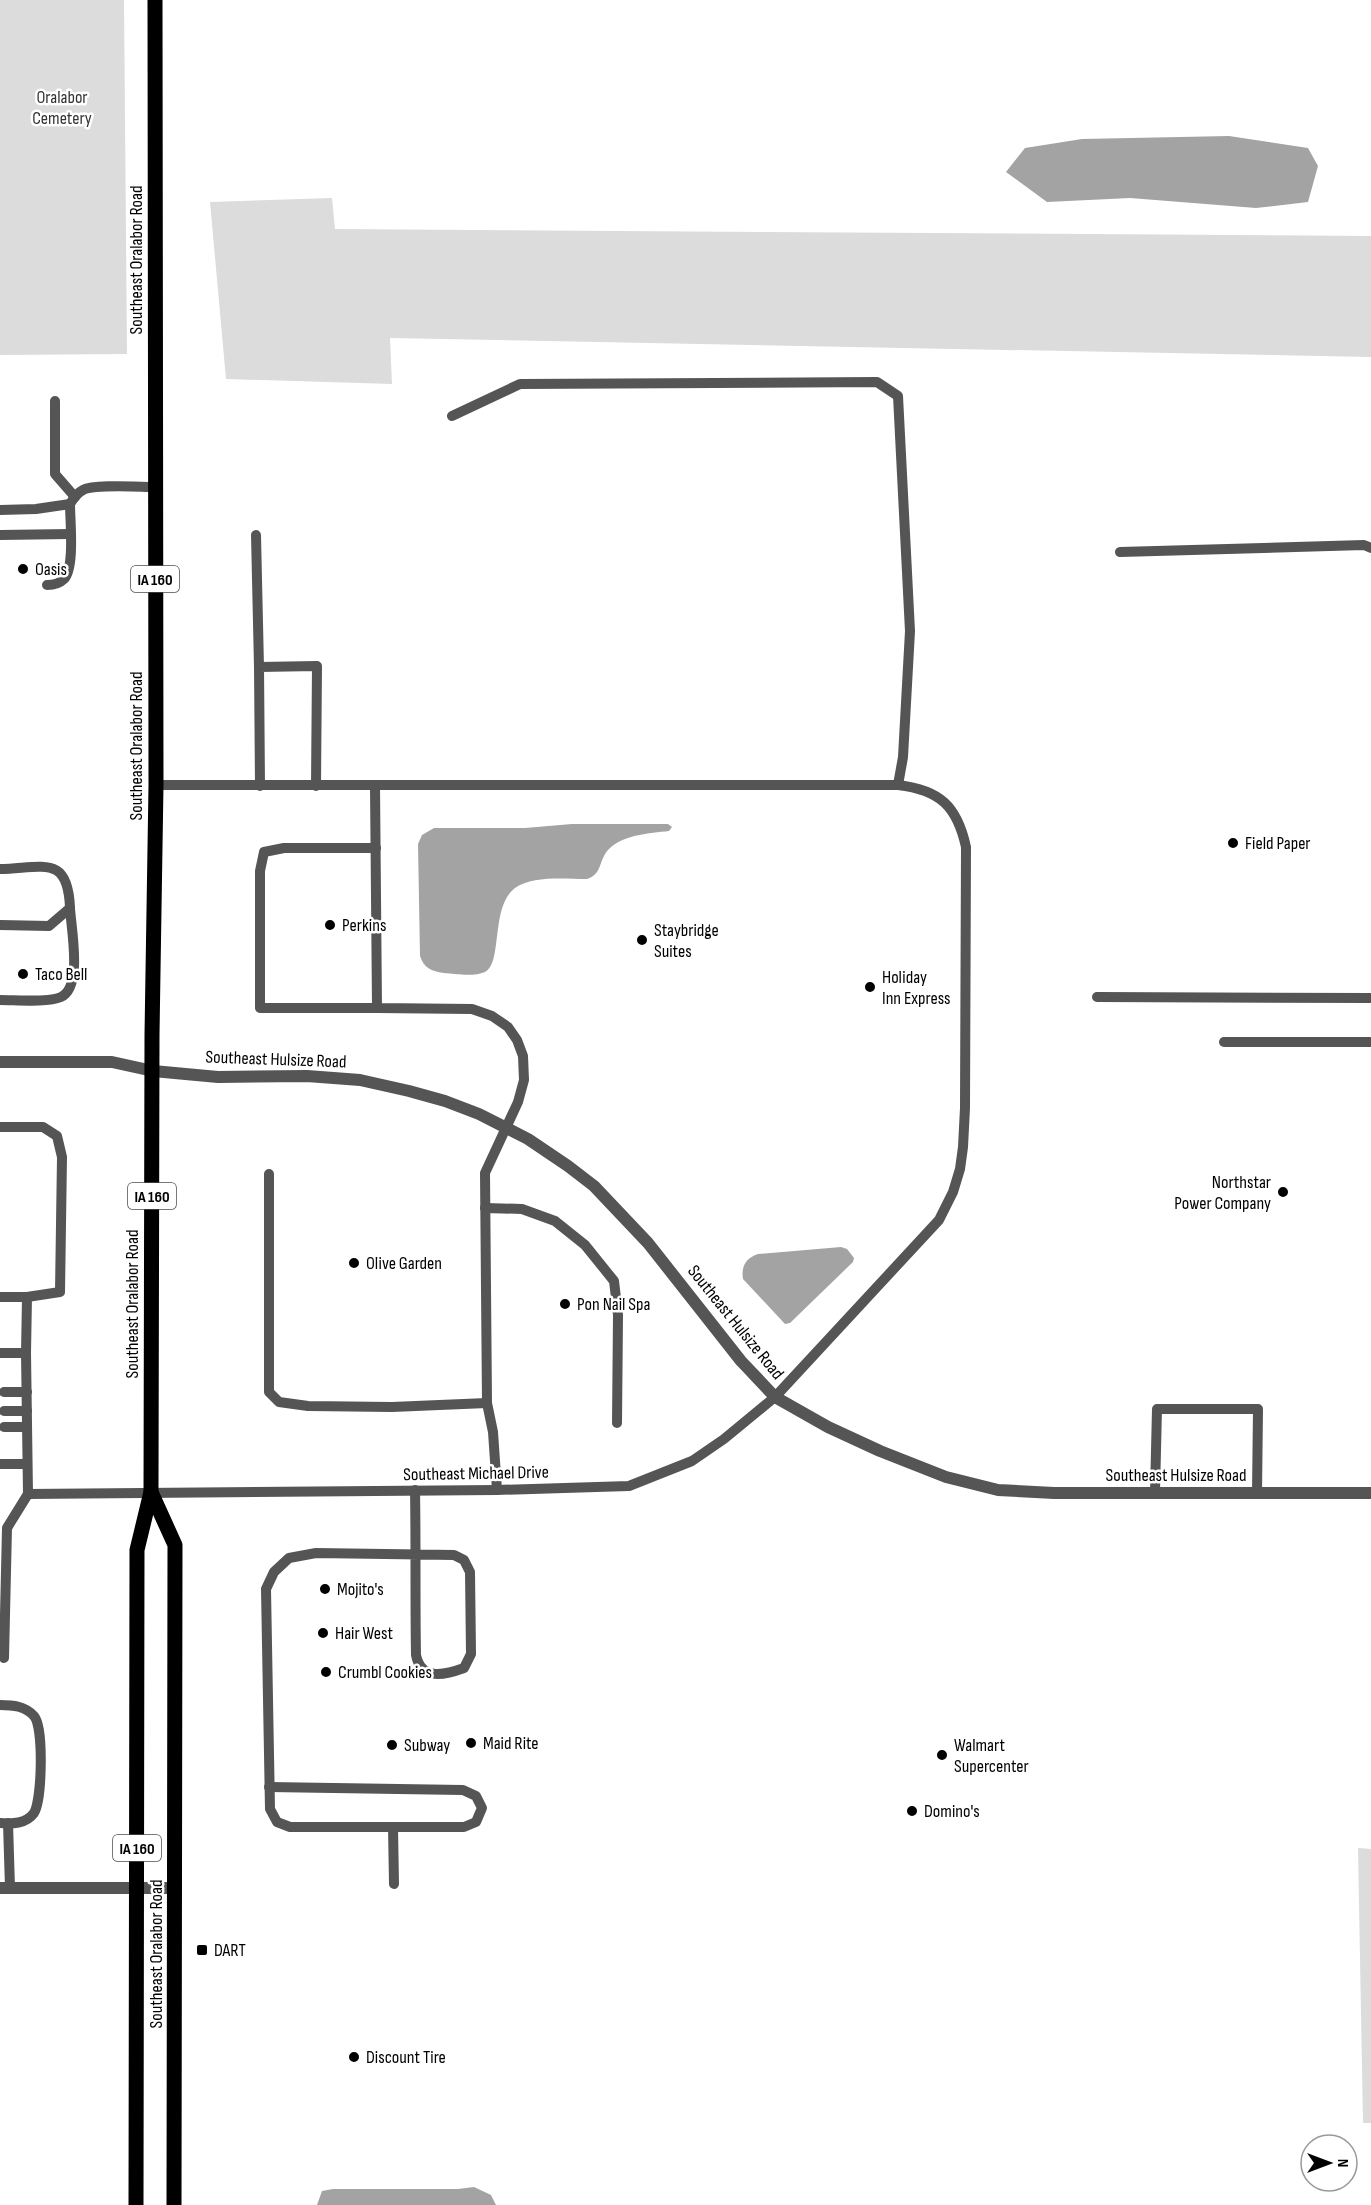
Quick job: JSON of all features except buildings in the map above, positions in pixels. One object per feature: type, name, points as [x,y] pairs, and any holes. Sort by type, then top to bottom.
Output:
[{"type":"main road","name":"Southeast Oralabor Road","points":[[136,2205],[137,1550],[151,1492],[156,785],[155,0]]},
{"type":"main road","name":"Southeast Oralabor Road","points":[[151,1492],[175,1545],[174,2205]]},
{"type":"street","name":"Southeast Hulsize Road","points":[[0,1062],[112,1062],[153,1071],[218,1077],[307,1076],[360,1080],[445,1101],[507,1127],[568,1166],[594,1186],[620,1212],[671,1271],[741,1361],[775,1397],[828,1427],[880,1451],[946,1477],[998,1490],[1054,1493],[1371,1493]]},
{"type":"street","points":[[5,1888],[176,1888]]},
{"type":"lane","points":[[452,416],[520,384],[878,382],[897,396],[910,631],[903,757],[898,785]]},
{"type":"lane","points":[[46,585],[59,583],[66,578],[70,565],[72,501],[55,474],[55,401]]},
{"type":"lane","points":[[0,510],[36,509],[72,501],[84,489],[97,487],[154,487]]},
{"type":"lane","points":[[0,535],[70,534]]},
{"type":"lane","points":[[256,535],[260,786]]},
{"type":"lane","points":[[1120,552],[1364,545],[1371,548]]},
{"type":"lane","points":[[259,667],[317,666],[316,786]]},
{"type":"lane","name":"Southeast Michael Drive","points":[[28,1494],[497,1490],[629,1486],[692,1461],[724,1439],[775,1397],[939,1220],[953,1192],[960,1169],[965,1108],[966,847],[957,816],[946,803],[932,793],[898,785],[156,785]]},
{"type":"lane","points":[[375,786],[377,1008]]},
{"type":"lane","points":[[376,848],[284,848],[264,852],[260,871],[260,1008],[472,1009],[492,1016],[508,1027],[523,1056],[524,1080],[518,1102],[484,1173],[487,1403],[493,1432],[497,1490]]},
{"type":"lane","points":[[0,868],[52,867],[63,873],[69,888],[74,963],[73,979],[62,997],[0,1000]]},
{"type":"lane","points":[[0,925],[49,926],[70,908]]},
{"type":"lane","points":[[1097,997],[1371,998]]},
{"type":"lane","points":[[1224,1042],[1371,1042]]},
{"type":"lane","points":[[0,1127],[43,1127],[57,1136],[62,1157],[60,1292],[27,1297],[0,1297]]},
{"type":"lane","points":[[269,1174],[269,1392],[279,1402],[308,1406],[392,1407],[487,1403]]},
{"type":"lane","points":[[485,1208],[522,1209],[555,1221],[585,1245],[614,1281],[618,1315],[617,1423]]},
{"type":"lane","points":[[4,1658],[7,1528],[28,1494],[27,1297]]},
{"type":"lane","points":[[0,1353],[26,1353]]},
{"type":"lane","points":[[4,1392],[27,1392]]},
{"type":"lane","points":[[1155,1492],[1157,1408],[1258,1408],[1257,1493]]},
{"type":"lane","points":[[4,1411],[27,1411]]},
{"type":"lane","points":[[4,1427],[27,1427]]},
{"type":"lane","points":[[0,1464],[27,1464]]},
{"type":"lane","points":[[269,1787],[463,1790],[476,1796],[482,1808],[476,1822],[464,1827],[290,1827],[277,1822],[270,1809],[269,1787],[266,1589],[274,1572],[289,1558],[316,1553],[415,1554],[454,1555],[464,1560],[470,1572],[471,1654],[464,1668],[450,1673],[427,1673],[418,1666],[416,1655],[415,1554],[415,1490]]},
{"type":"lane","points":[[0,1705],[25,1708],[36,1718],[40,1732],[39,1798],[34,1813],[23,1822],[4,1823],[5,1888]]},
{"type":"lane","points":[[393,1827],[394,1884]]},
{"type":"green space","name":"Oralabor Cemetery","points":[[0,0],[124,0],[127,354],[0,355]]},
{"type":"green space","points":[[332,198],[335,229],[1371,236],[1371,357],[390,338],[392,384],[226,379],[210,202]]},
{"type":"green space","points":[[1358,1848],[1371,1849],[1371,2123],[1363,2123]]},
{"type":"shaded area","points":[[1229,136],[1308,148],[1318,166],[1308,202],[1256,208],[1130,198],[1047,202],[1006,172],[1025,148],[1082,139]]},
{"type":"shaded area","points":[[572,824],[668,824],[672,827],[669,831],[637,836],[615,844],[606,853],[596,874],[587,879],[540,879],[515,888],[507,897],[502,908],[494,958],[485,972],[470,975],[444,973],[426,966],[420,956],[418,844],[422,835],[434,828],[525,828]]},
{"type":"shaded area","points":[[841,1247],[847,1249],[854,1258],[853,1262],[790,1323],[785,1324],[743,1279],[745,1263],[758,1254]]},
{"type":"shaded area","points":[[474,2187],[491,2195],[496,2205],[317,2205],[322,2191],[333,2189]]},
{"type":"place","name":"Oasis","points":[[23,569]]},
{"type":"place","name":"Field Paper","points":[[1233,843]]},
{"type":"place","name":"Perkins","points":[[330,925]]},
{"type":"place","name":"Staybridge Suites","points":[[642,940]]},
{"type":"place","name":"Taco Bell","points":[[23,974]]},
{"type":"place","name":"Holiday Inn Express","points":[[870,987]]},
{"type":"place","name":"Northstar Power Company","points":[[1283,1192]]},
{"type":"place","name":"Olive Garden","points":[[354,1263]]},
{"type":"place","name":"Pon Nail Spa","points":[[565,1304]]},
{"type":"place","name":"Mojito's","points":[[325,1589]]},
{"type":"place","name":"Hair West","points":[[323,1633]]},
{"type":"place","name":"Crumbl Cookies","points":[[326,1672]]},
{"type":"place","name":"Maid Rite","points":[[471,1743]]},
{"type":"place","name":"Subway","points":[[392,1745]]},
{"type":"place","name":"Walmart Supercenter","points":[[942,1755]]},
{"type":"place","name":"Domino's","points":[[912,1811]]},
{"type":"place","name":"DART","points":[[202,1950]]},
{"type":"place","name":"Discount Tire","points":[[354,2057]]}]
